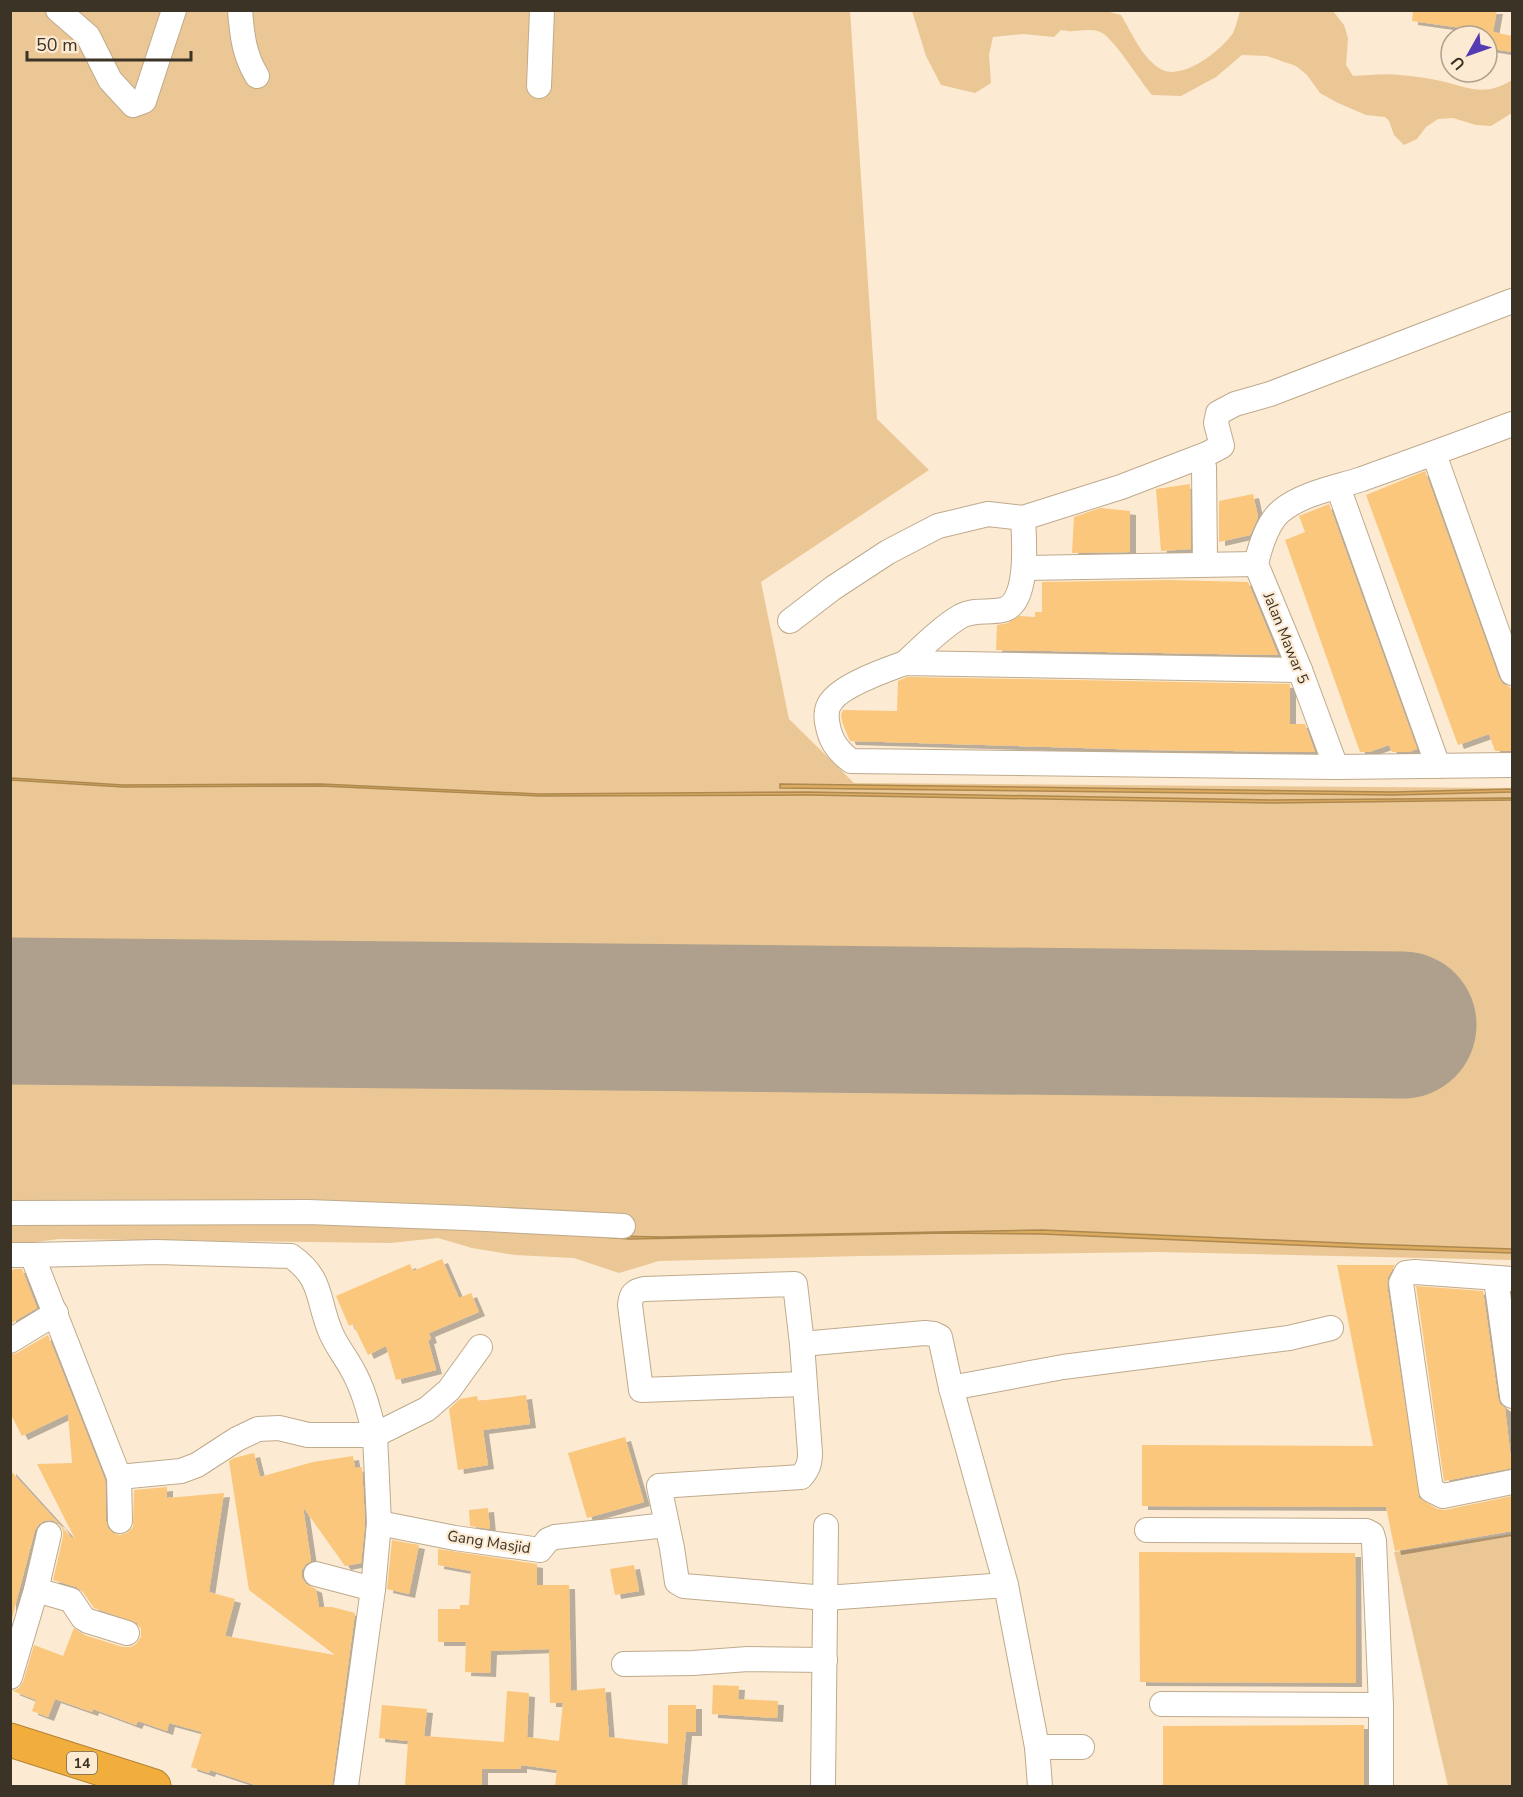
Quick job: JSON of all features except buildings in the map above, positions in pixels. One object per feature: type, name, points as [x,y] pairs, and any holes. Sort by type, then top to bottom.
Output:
[{"type":"highway","name":"14","points":[[10,1740],[154,1786]]},
{"type":"street","points":[[58,10],[88,36],[110,80],[133,105],[144,101],[174,10]]},
{"type":"street","points":[[240,10],[243,45],[253,69]]},
{"type":"street","points":[[539,86],[542,10]]},
{"type":"street","points":[[790,621],[888,552],[938,526],[988,514],[1023,518],[1120,487],[1207,454],[1222,446],[1215,423],[1218,413],[1235,404],[1270,394],[1512,301]]},
{"type":"street","points":[[1024,568],[1205,563],[1256,564],[1260,546],[1280,512],[1303,498],[1434,454],[1512,424]]},
{"type":"street","points":[[1434,454],[1512,673]]},
{"type":"street","points":[[1204,466],[1205,563]]},
{"type":"street","points":[[1338,487],[1438,766]]},
{"type":"street","points":[[1023,518],[1024,568],[1013,603],[1008,608],[962,615],[905,663],[858,683],[836,696],[828,707],[826,721],[830,735],[836,747],[851,761],[1336,767],[1512,765]]},
{"type":"street","name":"Jalan Mawar 5","points":[[1256,564],[1300,670],[1336,767]]},
{"type":"street","points":[[905,663],[1300,670]]},
{"type":"street","points":[[10,1214],[308,1212],[623,1226]]},
{"type":"street","points":[[120,1521],[119,1477],[56,1313],[21,1255],[157,1252],[291,1256],[311,1275],[319,1290],[329,1329],[353,1371],[366,1401],[375,1435],[379,1523],[373,1589],[346,1786]]},
{"type":"street","points":[[1512,1396],[1504,1279],[1406,1273],[1401,1283],[1431,1490],[1443,1496],[1512,1482]]},
{"type":"street","points":[[804,1384],[640,1390],[630,1297],[636,1291],[644,1289],[795,1284],[802,1344],[810,1462],[807,1471],[801,1477],[659,1486],[677,1582],[684,1586],[826,1598],[1006,1585]]},
{"type":"street","points":[[10,1341],[56,1313]]},
{"type":"street","points":[[951,1388],[1063,1366],[1289,1338],[1331,1328]]},
{"type":"street","points":[[802,1344],[934,1334],[940,1337],[951,1388],[1006,1585],[1037,1747],[1040,1786]]},
{"type":"street","points":[[119,1477],[181,1471],[197,1465],[237,1438],[258,1429],[279,1428],[308,1435],[375,1435],[427,1408],[449,1390],[480,1347]]},
{"type":"street","name":"Gang Masjid","points":[[379,1523],[455,1538],[540,1550],[548,1540],[555,1537],[667,1525]]},
{"type":"street","points":[[823,1786],[826,1526]]},
{"type":"street","points":[[1148,1530],[1366,1531],[1372,1534],[1381,1706],[1381,1786]]},
{"type":"street","points":[[10,1677],[36,1590],[49,1534]]},
{"type":"street","points":[[316,1574],[373,1589]]},
{"type":"street","points":[[36,1590],[71,1599],[87,1621],[127,1633]]},
{"type":"street","points":[[624,1664],[748,1659],[825,1660]]},
{"type":"street","points":[[1162,1704],[1381,1706]]},
{"type":"street","points":[[1037,1747],[1082,1748]]},
{"type":"shaded area","points":[[11,11],[850,11],[877,419],[929,470],[761,582],[789,719],[854,783],[1512,788],[1512,1260],[1159,1252],[861,1256],[659,1261],[619,1273],[574,1258],[515,1255],[472,1248],[438,1238],[390,1243],[59,1239],[11,1245],[11,1061],[1401,1074],[1404,976],[11,962]]},
{"type":"shaded area","points":[[912,11],[1106,11],[1121,15],[1147,57],[1159,68],[1168,72],[1188,68],[1210,56],[1233,33],[1240,11],[1333,11],[1344,25],[1348,38],[1346,65],[1353,76],[1394,74],[1436,80],[1439,81],[1439,84],[1452,84],[1477,90],[1494,88],[1512,80],[1512,113],[1491,126],[1476,125],[1453,118],[1438,119],[1426,127],[1417,139],[1404,145],[1394,135],[1385,117],[1366,115],[1338,103],[1320,93],[1307,75],[1296,66],[1267,56],[1242,55],[1216,77],[1181,96],[1152,95],[1108,37],[1092,30],[1061,30],[1054,37],[1023,34],[993,37],[989,55],[991,83],[975,93],[941,85],[926,56]]},
{"type":"shaded area","points":[[11,778],[123,785],[321,784],[539,794],[808,792],[1271,800],[1512,798],[1512,800],[1271,803],[808,795],[539,796],[321,786],[123,787],[11,780]]},
{"type":"shaded area","points":[[780,784],[1392,792],[1512,789],[1512,792],[1392,795],[780,788]]},
{"type":"shaded area","points":[[331,1220],[453,1225],[612,1236],[662,1237],[1042,1230],[1512,1249],[1512,1253],[1042,1234],[947,1233],[629,1239],[452,1226],[358,1223],[11,1223]]},
{"type":"shaded area","points":[[1512,1534],[1512,1786],[1448,1786],[1394,1552]]},
{"type":"runway","points":[[10,1011],[1403,1025]]}]
